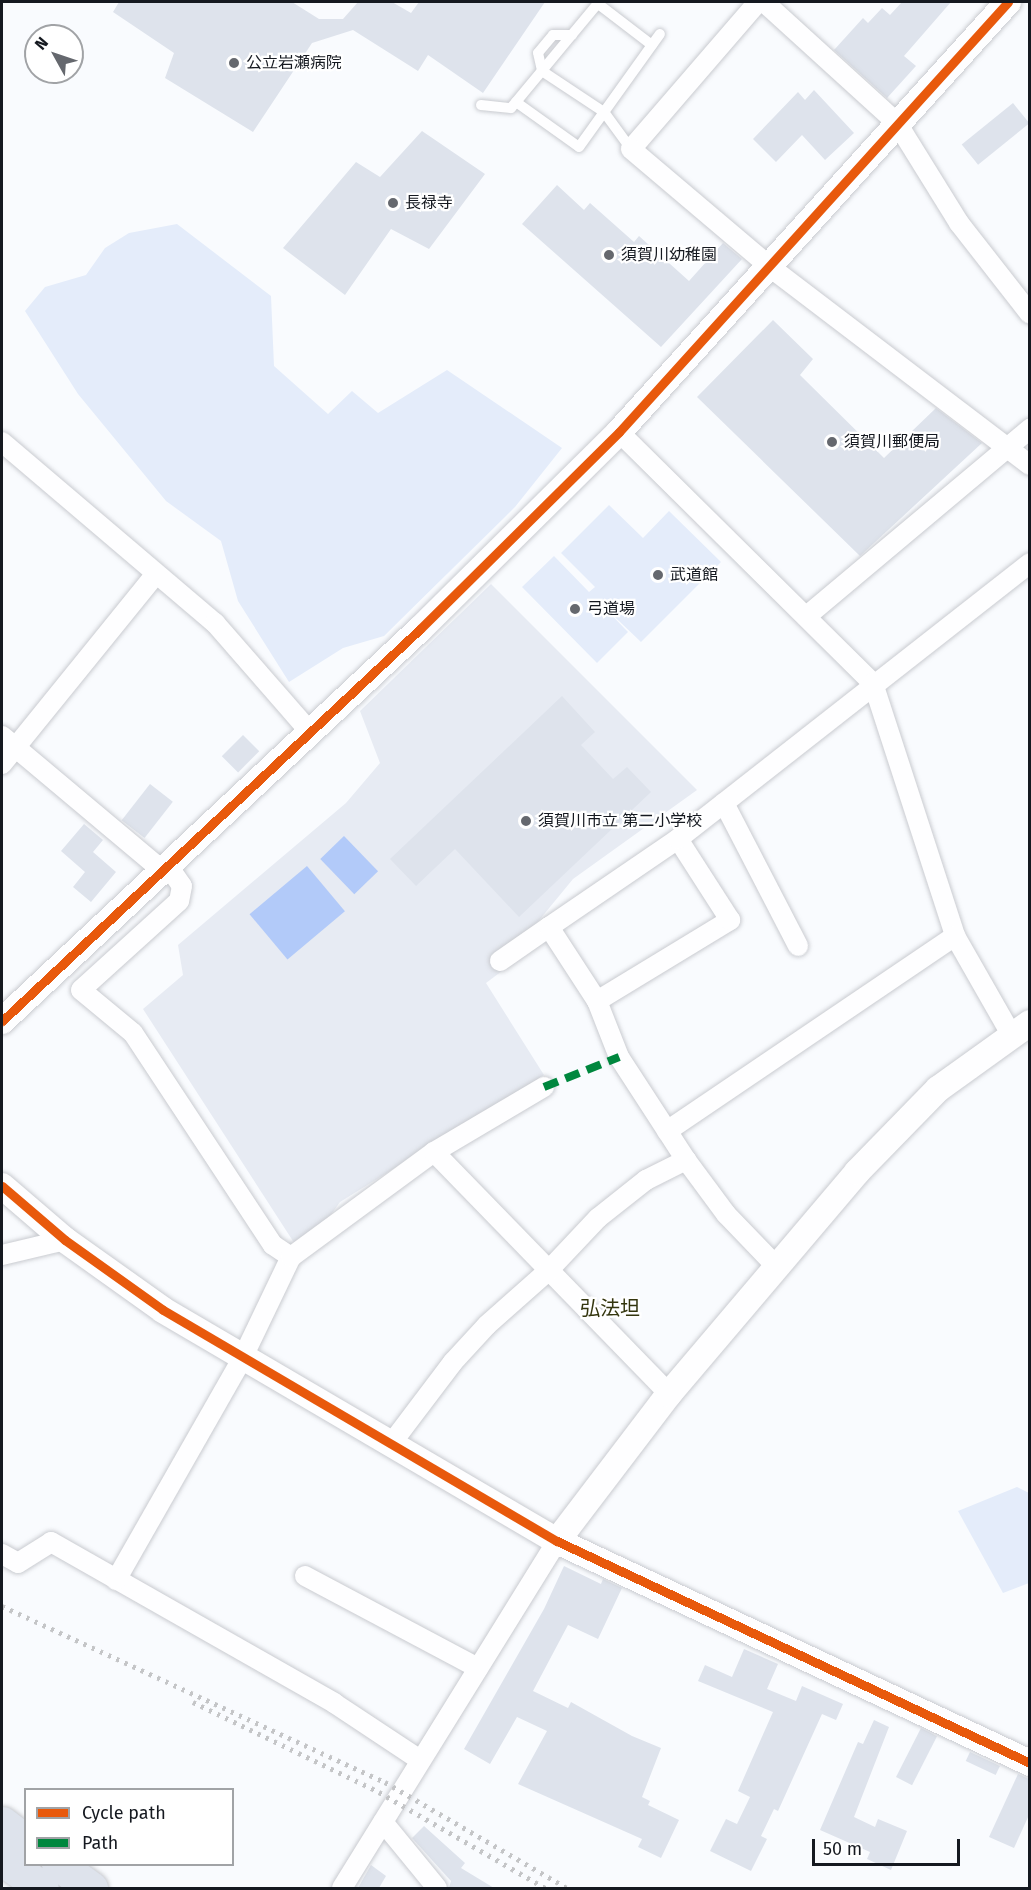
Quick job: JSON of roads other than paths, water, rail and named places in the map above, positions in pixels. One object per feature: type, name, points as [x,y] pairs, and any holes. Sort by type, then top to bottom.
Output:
[{"type":"highway","points":[[2,1823],[24,1840]]},
{"type":"highway","points":[[2,1859],[42,1888]]},
{"type":"highway","points":[[61,1866],[91,1888]]},
{"type":"street","points":[[758,2],[631,149],[770,267],[1029,465]]},
{"type":"street","points":[[764,2],[897,123],[959,223],[1029,314]]},
{"type":"street","points":[[2,1021],[311,733],[619,432],[1008,2]]},
{"type":"street","points":[[808,615],[1007,450],[1029,429]]},
{"type":"street","points":[[342,1888],[557,1541],[669,1394],[857,1172],[938,1089],[1021,1029],[955,936],[873,683],[808,615],[619,432]]},
{"type":"street","points":[[2,442],[155,575],[215,623],[311,733]]},
{"type":"street","points":[[500,961],[678,839],[873,683],[1029,563]]},
{"type":"street","points":[[2,764],[8,742],[155,575]]},
{"type":"street","points":[[8,742],[165,868],[182,886],[179,901],[81,990],[133,1033],[273,1245],[291,1257]]},
{"type":"street","points":[[724,803],[798,946]]},
{"type":"street","points":[[597,1001],[730,920],[678,839]]},
{"type":"street","points":[[549,927],[597,1001],[619,1057],[686,1160],[726,1214],[776,1266]]},
{"type":"street","points":[[667,1131],[955,936]]},
{"type":"street","points":[[117,1580],[243,1357],[291,1257],[434,1152],[544,1087]]},
{"type":"street","points":[[434,1152],[669,1394]]},
{"type":"street","points":[[391,1444],[453,1362],[548,1271],[598,1218],[646,1180],[686,1160]]},
{"type":"street","points":[[2,1186],[65,1240],[163,1310],[557,1541],[1029,1763]]},
{"type":"street","points":[[2,1256],[65,1240]]},
{"type":"street","points":[[2,1554],[18,1563],[51,1542],[334,1703],[420,1760]]},
{"type":"street","points":[[305,1576],[478,1668]]},
{"type":"street","points":[[383,1822],[437,1888]]},
{"type":"lane","points":[[481,105],[512,108],[598,2],[652,45]]},
{"type":"lane","points":[[516,102],[579,147],[660,34]]},
{"type":"lane","points":[[542,71],[604,112],[631,149]]},
{"type":"water","points":[[344,836],[378,871],[354,894],[320,859]]},
{"type":"water","points":[[307,866],[345,911],[287,959],[250,914]]},
{"type":"railway","points":[[2,1606],[385,1782],[567,1888]]},
{"type":"railway","points":[[193,1702],[379,1792],[545,1888]]},
{"type":"place","name":"公立岩瀬病院","points":[[234,63]]},
{"type":"place","name":"長禄寺","points":[[393,203]]},
{"type":"place","name":"須賀川幼稚園","points":[[609,255]]},
{"type":"place","name":"須賀川郵便局","points":[[832,442]]},
{"type":"place","name":"武道館","points":[[658,575]]},
{"type":"place","name":"弓道場","points":[[575,609]]},
{"type":"place","name":"須賀川市立 第二小学校","points":[[526,821]]},
{"type":"district","name":"弘法坦","points":[[610,1308]]}]
